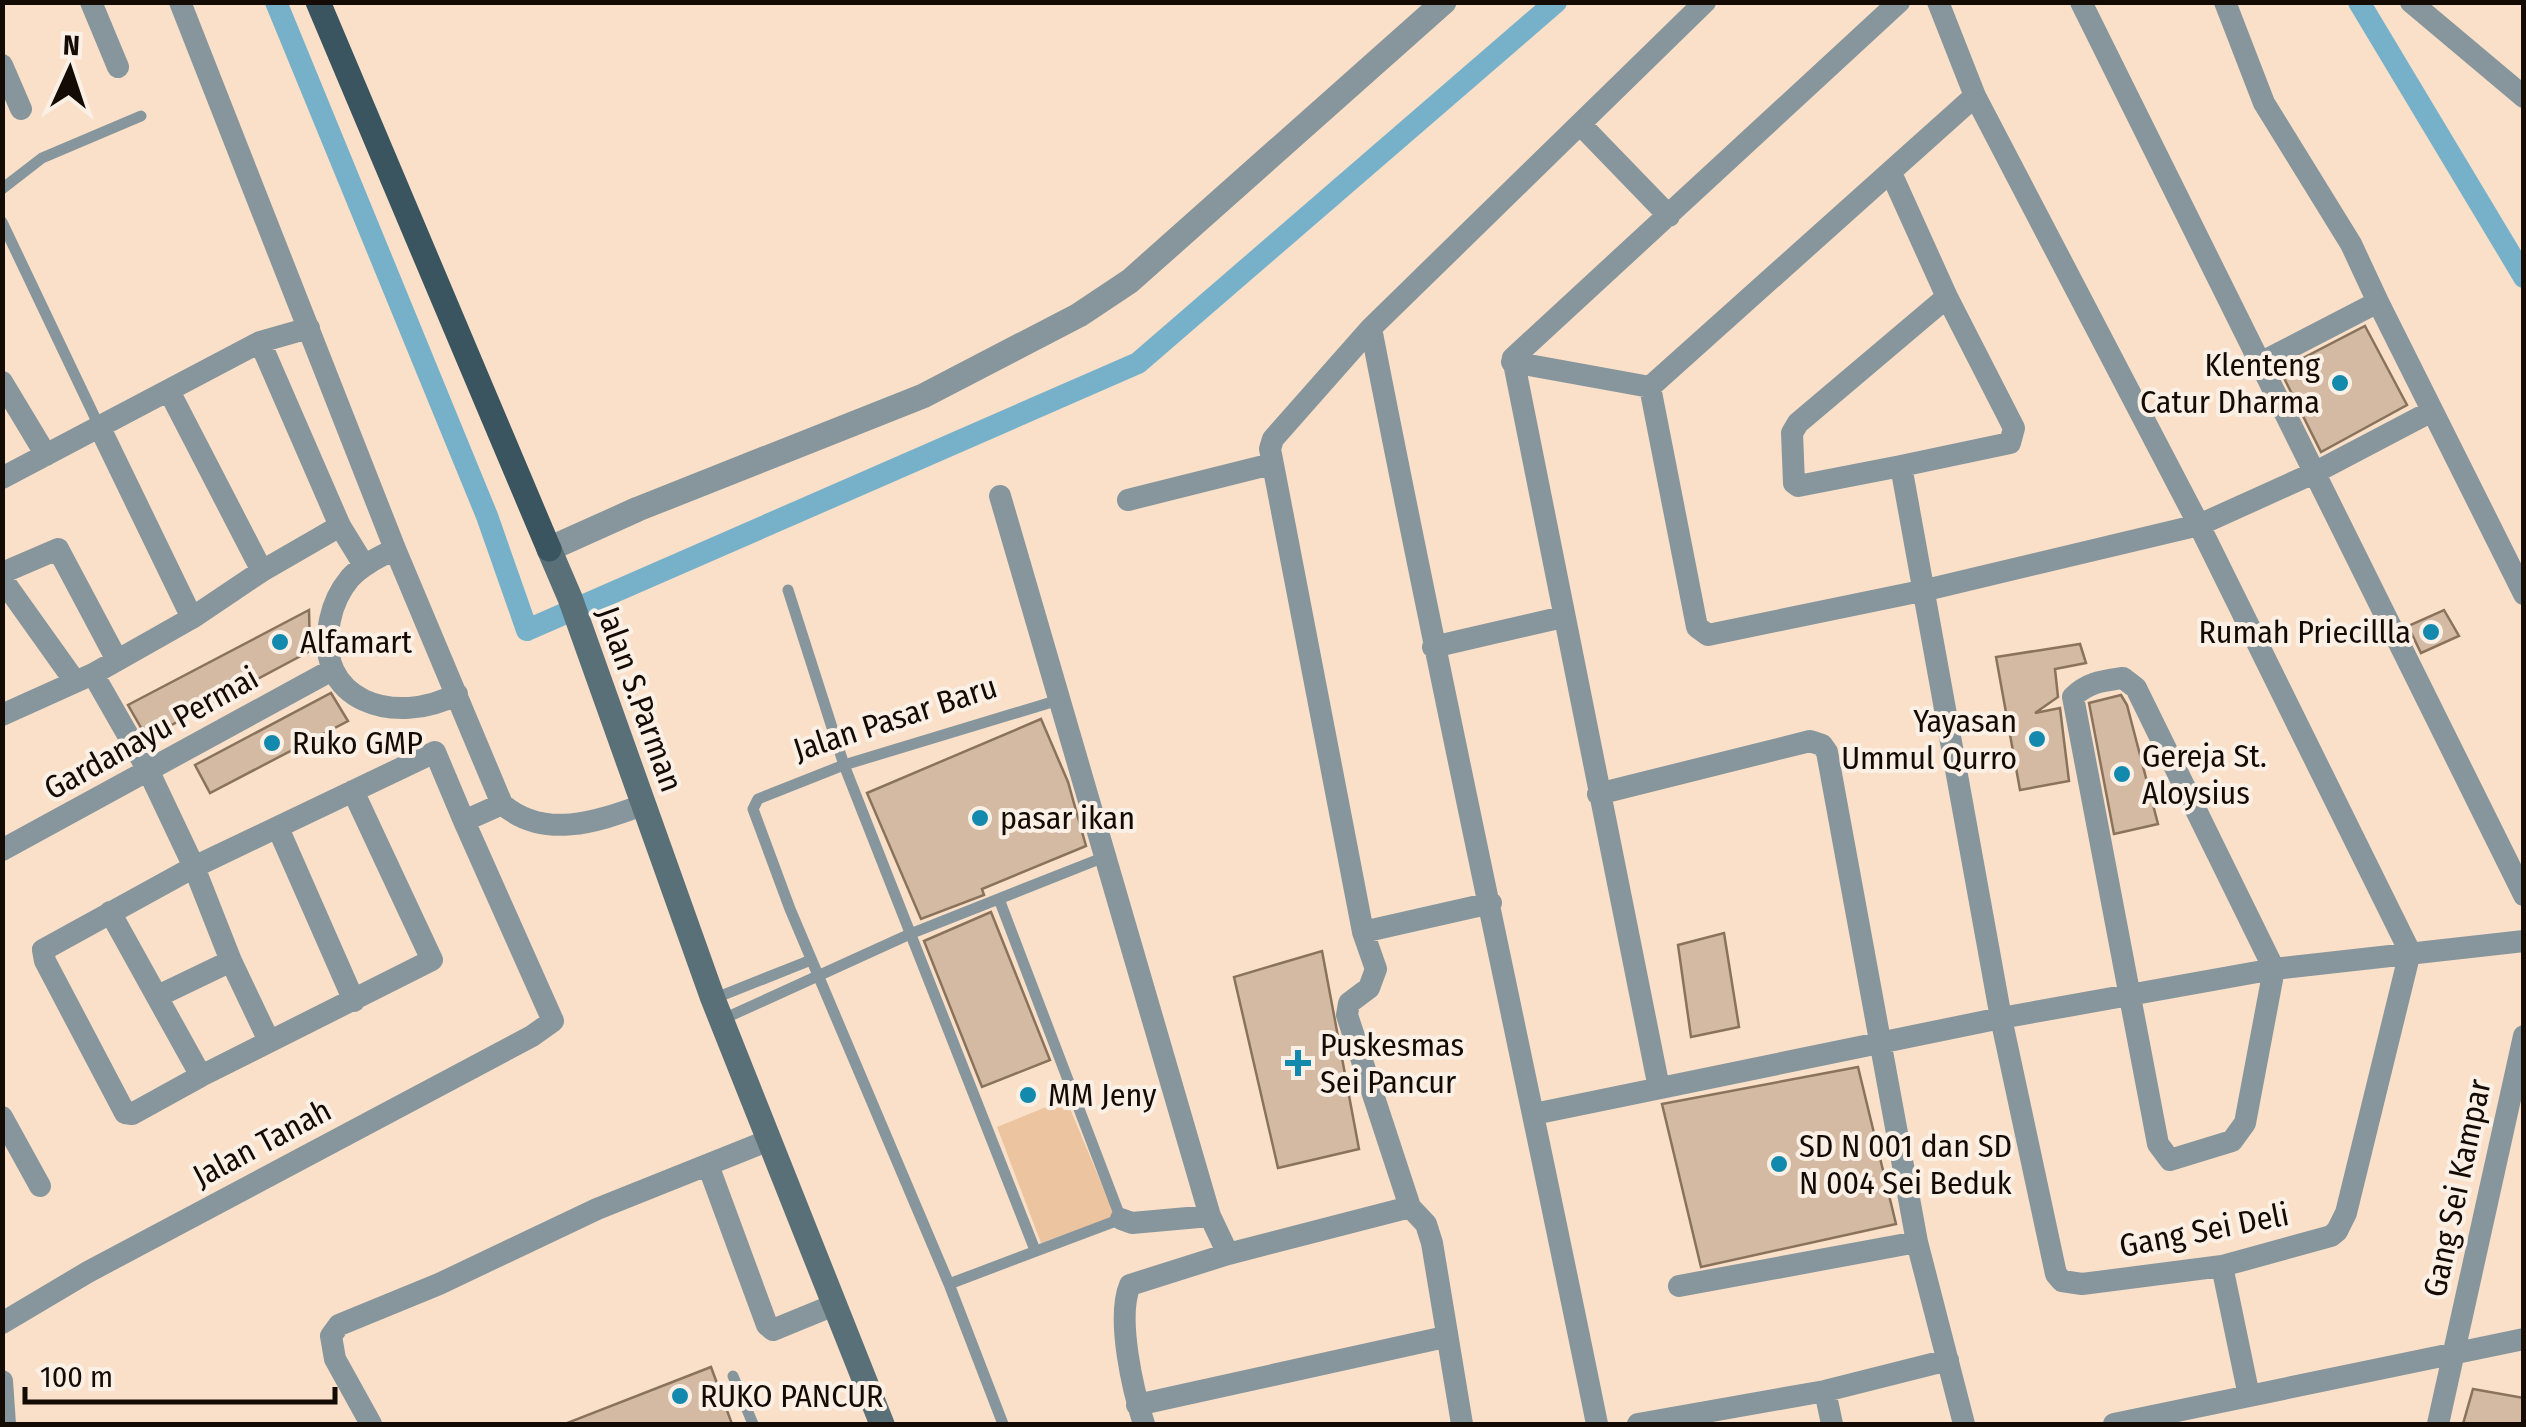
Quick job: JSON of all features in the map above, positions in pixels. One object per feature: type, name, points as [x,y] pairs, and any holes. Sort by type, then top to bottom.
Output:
[{"type":"main road","name":"Jalan S.Parman","points":[[318,2],[570,598],[717,1009],[879,1424]]},
{"type":"street","points":[[91,2],[118,68]]},
{"type":"street","points":[[180,2],[395,549],[502,804],[531,822],[547,826],[604,819],[643,805]]},
{"type":"street","points":[[549,549],[638,509],[923,396],[1078,315],[1130,281],[1444,2]]},
{"type":"street","points":[[1462,1424],[1432,1243],[1426,1224],[1410,1208],[1348,1015],[1350,1003],[1376,978],[1376,968],[1363,932],[1272,464],[1273,439],[1371,328],[1705,2]]},
{"type":"street","points":[[1659,1088],[1512,362],[1516,354],[1899,2]]},
{"type":"street","points":[[1938,2],[1974,96],[2199,525],[2410,952]]},
{"type":"street","points":[[2081,2],[2524,896]]},
{"type":"street","points":[[2225,2],[2264,104],[2351,244],[2524,594]]},
{"type":"street","points":[[2410,2],[2524,97]]},
{"type":"street","points":[[2,65],[21,108]]},
{"type":"street","points":[[1650,387],[1974,96]]},
{"type":"street","points":[[1580,124],[1669,216]]},
{"type":"street","points":[[1891,173],[2014,428],[2010,443],[1798,486],[1794,483],[1792,433],[1798,423],[1947,296]]},
{"type":"street","points":[[2260,362],[2378,302]]},
{"type":"street","points":[[2,478],[260,342],[310,328]]},
{"type":"street","points":[[1371,328],[1433,648],[1490,903],[1597,1424]]},
{"type":"street","points":[[260,342],[340,526],[364,565]]},
{"type":"street","points":[[1512,362],[1650,387]]},
{"type":"street","points":[[2,382],[46,455]]},
{"type":"street","points":[[1650,387],[1700,632],[1708,635],[1926,590],[2199,525],[2314,473],[2432,411]]},
{"type":"street","points":[[169,391],[262,571]]},
{"type":"street","points":[[100,428],[192,618]]},
{"type":"street","points":[[1128,500],[1272,464]]},
{"type":"street","points":[[1902,466],[2001,1018]]},
{"type":"street","points":[[1000,496],[1210,1216],[1228,1254]]},
{"type":"street","points":[[2,715],[117,660],[340,526]]},
{"type":"street","points":[[117,660],[58,549],[2,576],[84,677],[148,772],[194,867],[231,961],[269,1042]]},
{"type":"street","points":[[395,549],[364,565],[341,590],[332,610],[326,651],[330,671],[353,692],[373,703],[396,708],[432,706],[457,694]]},
{"type":"street","points":[[1433,648],[1563,617]]},
{"type":"street","name":"Gardanayu Permai","points":[[2,850],[330,671]]},
{"type":"street","points":[[2124,678],[2136,688],[2274,970],[2244,1124],[2232,1141],[2170,1160],[2158,1144],[2129,996],[2074,698],[2082,688],[2124,678]]},
{"type":"street","points":[[1598,794],[1810,741],[1822,744],[1828,752],[1917,1242],[1964,1424]]},
{"type":"street","points":[[353,791],[432,960],[132,1114],[121,1108],[42,955],[44,950],[194,867],[434,752],[464,822],[502,804]]},
{"type":"street","name":"Jalan Tanah","points":[[2,1323],[88,1272],[553,1022],[464,822]]},
{"type":"street","points":[[278,828],[354,1002]]},
{"type":"street","points":[[1363,932],[1490,903]]},
{"type":"street","points":[[110,912],[201,1076]]},
{"type":"street","points":[[1534,1114],[2001,1018],[2274,970],[2524,941]]},
{"type":"street","name":"Gang Sei Deli","points":[[2001,1018],[2059,1278],[2070,1284],[2082,1284],[2222,1266],[2337,1231],[2346,1213],[2410,952]]},
{"type":"street","points":[[158,996],[231,961]]},
{"type":"street","name":"Gang Sei Kampar","points":[[2438,1424],[2524,1036]]},
{"type":"street","points":[[2,1117],[40,1186]]},
{"type":"street","points":[[371,1424],[336,1359],[331,1336],[339,1325],[440,1284],[598,1209],[767,1141]]},
{"type":"street","points":[[708,1165],[767,1325],[773,1330],[834,1305]]},
{"type":"street","points":[[1410,1208],[1228,1254],[1130,1285],[1123,1312],[1141,1414],[1445,1337]]},
{"type":"street","points":[[1121,1219],[1132,1223],[1210,1216]]},
{"type":"street","points":[[1680,1286],[1917,1242]]},
{"type":"street","points":[[2222,1266],[2248,1396]]},
{"type":"street","points":[[2114,1424],[2524,1339]]},
{"type":"street","points":[[1638,1424],[1719,1418],[1948,1360]]},
{"type":"street","points":[[2,1381],[5,1424]]},
{"type":"street","points":[[1825,1391],[1832,1424]]},
{"type":"lane","points":[[2,189],[42,158],[141,116]]},
{"type":"lane","points":[[2,222],[100,428]]},
{"type":"lane","points":[[788,590],[844,765],[1036,1250]]},
{"type":"lane","name":"Jalan Pasar Baru","points":[[811,960],[753,808],[758,800],[844,765],[1062,699]]},
{"type":"lane","points":[[717,1009],[818,976],[910,934],[1107,856]]},
{"type":"lane","points":[[949,1284],[1121,1219],[999,899]]},
{"type":"lane","points":[[717,1009],[811,960],[1004,1424]]},
{"type":"lane","points":[[733,1376],[753,1424]]},
{"type":"shaded area","points":[[1066,1099],[1115,1216],[1041,1243],[997,1127]]},
{"type":"building","name":"Klenteng Catur Dharma","points":[[2365,326],[2407,405],[2321,452],[2280,370]]},
{"type":"building","points":[[309,610],[310,651],[147,738],[128,705]]},
{"type":"building","name":"Rumah Priecillla","points":[[2444,610],[2459,636],[2421,653],[2408,626]]},
{"type":"building","name":"Yayasan Ummul Qurro","points":[[2080,644],[2086,663],[2055,669],[2058,697],[2035,713],[2060,708],[2069,781],[2020,790],[1996,657]]},
{"type":"building","name":"Ruko GMP","points":[[331,693],[348,721],[210,793],[195,765]]},
{"type":"building","name":"Gereja St. Aloysius","points":[[2121,695],[2127,705],[2158,824],[2114,834],[2089,703]]},
{"type":"building","name":"pasar ikan","points":[[1041,719],[1068,782],[1086,846],[982,889],[984,895],[921,919],[867,793]]},
{"type":"building","points":[[991,912],[1050,1060],[982,1087],[924,941]]},
{"type":"building","points":[[1724,933],[1739,1027],[1691,1037],[1678,945]]},
{"type":"building","name":"Puskesmas Sei Pancur","points":[[1322,951],[1359,1149],[1278,1168],[1234,977]]},
{"type":"building","name":"SD N 001 dan SD N 004 Sei Beduk","points":[[1858,1067],[1896,1224],[1701,1267],[1662,1104]]},
{"type":"building","name":"RUKO PANCUR","points":[[711,1367],[732,1424],[567,1424],[567,1423]]},
{"type":"building","points":[[2473,1389],[2524,1398],[2524,1424],[2463,1424]]},
{"type":"waterway","points":[[276,2],[487,516],[527,630],[1138,363],[1556,2]]},
{"type":"waterway","points":[[2359,2],[2524,277]]},
{"type":"place","name":"Klenteng Catur Dharma","points":[[2340,383]]},
{"type":"place","name":"Rumah Priecillla","points":[[2431,632]]},
{"type":"place","name":"Alfamart","points":[[280,642]]},
{"type":"place","name":"Yayasan Ummul Qurro","points":[[2037,739]]},
{"type":"place","name":"Ruko GMP","points":[[272,743]]},
{"type":"place","name":"Gereja St. Aloysius","points":[[2122,774]]},
{"type":"place","name":"pasar ikan","points":[[980,818]]},
{"type":"place","name":"Puskesmas Sei Pancur","points":[[1298,1063]]},
{"type":"place","name":"MM Jeny","points":[[1028,1095]]},
{"type":"place","name":"SD N 001 dan SD N 004 Sei Beduk","points":[[1779,1164]]},
{"type":"place","name":"RUKO PANCUR","points":[[680,1396]]}]
